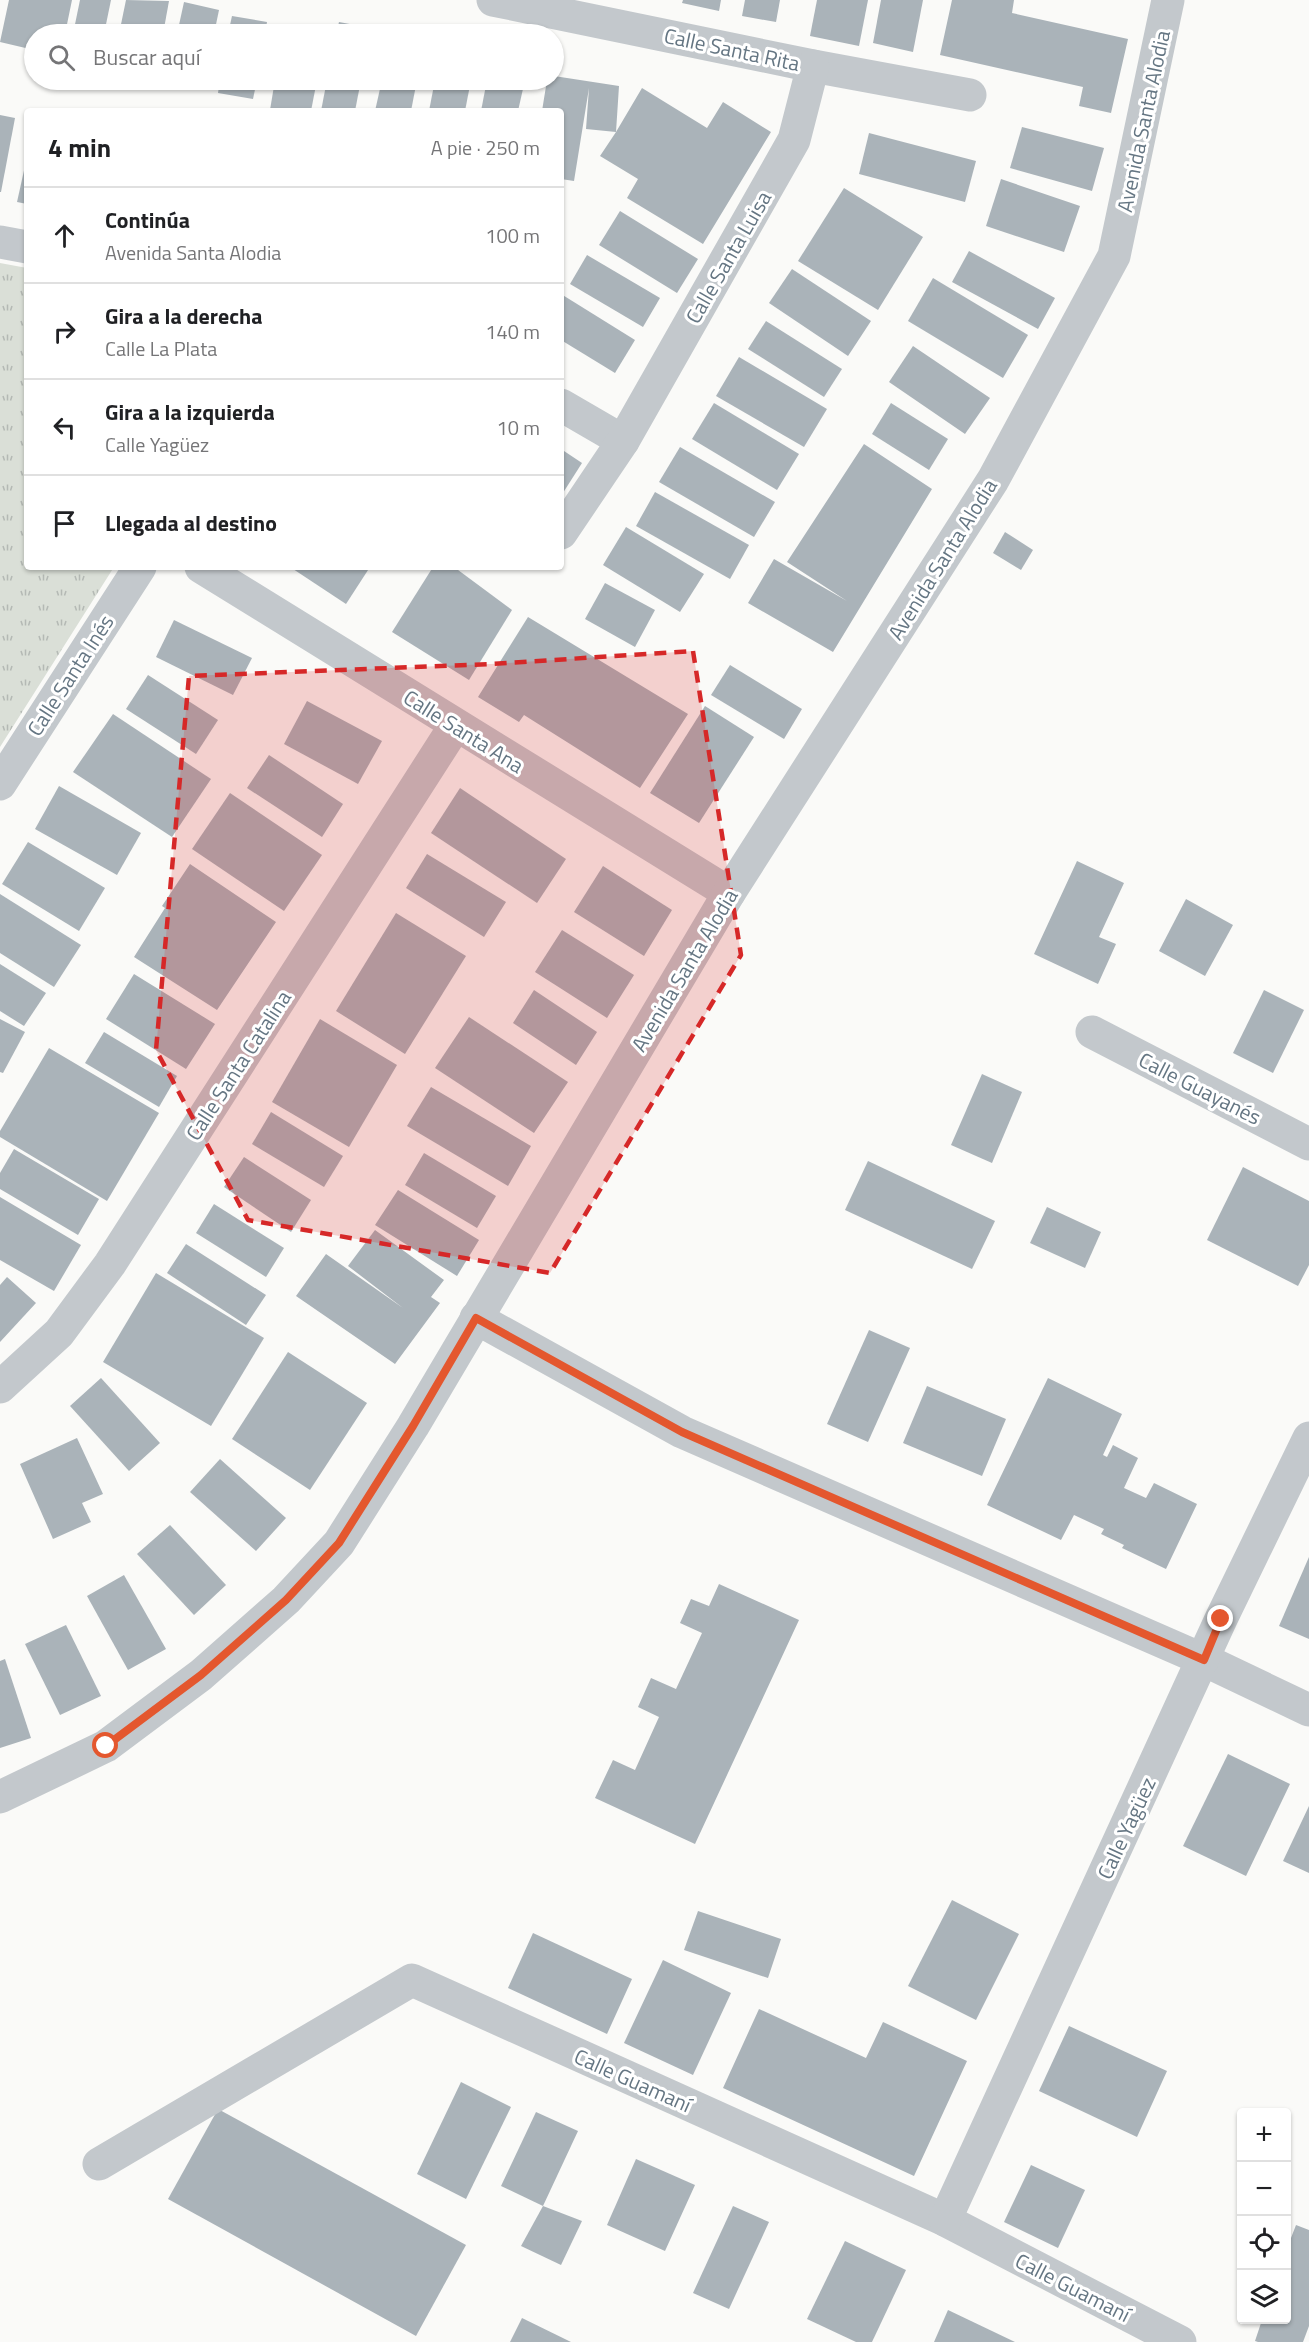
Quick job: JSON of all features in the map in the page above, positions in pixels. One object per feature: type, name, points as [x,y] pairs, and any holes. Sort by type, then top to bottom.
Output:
[{"type":"street","name":"Calle Santa Rita","points":[[493,0],[813,66],[970,94]]},
{"type":"street","name":"Avenida Santa Alodia","points":[[0,1797],[106,1746],[201,1675],[286,1600],[339,1543],[413,1426],[729,893],[993,480],[1114,256],[1168,0]]},
{"type":"street","name":"Calle Santa Luisa","points":[[564,529],[623,441],[794,140],[813,66]]},
{"type":"street","points":[[0,242],[24,246]]},
{"type":"street","points":[[564,407],[623,441]]},
{"type":"street","name":"Calle Santa Inés","points":[[0,784],[138,570]]},
{"type":"street","name":"Calle Santa Ana","points":[[206,570],[455,726],[729,893]]},
{"type":"street","name":"Calle Santa Catalina","points":[[0,1387],[58,1333],[110,1264],[455,726]]},
{"type":"street","name":"Calle Guayanés","points":[[1092,1032],[1309,1144]]},
{"type":"street","points":[[476,1318],[682,1432],[1204,1660],[1309,1710]]},
{"type":"street","name":"Calle Yagüez","points":[[945,2220],[1221,1619],[1309,1438]]},
{"type":"street","name":"Calle Guamaní","points":[[99,2164],[412,1980],[945,2220],[1179,2342]]},
{"type":"highlighted area","points":[[693,651],[741,955],[550,1273],[248,1220],[156,1050],[189,676],[491,664]]},
{"type":"green space","points":[[0,263],[24,267],[24,570],[112,570],[0,747]]},
{"type":"building","points":[[9,0],[72,0],[67,24],[24,24],[24,48],[0,42]]},
{"type":"building","points":[[80,0],[111,0],[106,24],[75,24]]},
{"type":"building","points":[[126,0],[169,1],[165,24],[121,24]]},
{"type":"building","points":[[683,0],[721,0],[719,11],[682,3]]},
{"type":"building","points":[[745,0],[780,0],[776,22],[742,16]]},
{"type":"building","points":[[817,0],[868,0],[859,46],[810,36]]},
{"type":"building","points":[[881,0],[923,0],[913,52],[873,43]]},
{"type":"building","points":[[952,0],[1014,0],[1012,13],[1128,39],[1111,113],[1079,106],[1083,87],[940,55]]},
{"type":"building","points":[[184,2],[219,10],[216,24],[179,24]]},
{"type":"building","points":[[232,16],[267,22],[267,24],[230,24]]},
{"type":"building","points":[[564,78],[619,86],[616,132],[586,129],[589,88],[574,181],[564,179],[564,108],[542,108],[545,90],[564,90]]},
{"type":"building","points":[[642,88],[707,128],[723,102],[771,132],[703,244],[627,198],[638,179],[600,156]]},
{"type":"building","points":[[218,90],[255,90],[253,99],[218,93]]},
{"type":"building","points":[[273,90],[315,90],[312,108],[270,108]]},
{"type":"building","points":[[325,90],[359,90],[356,108],[322,108]]},
{"type":"building","points":[[380,90],[415,90],[412,108],[376,108]]},
{"type":"building","points":[[433,90],[469,90],[466,108],[430,108]]},
{"type":"building","points":[[485,90],[523,90],[519,108],[482,108]]},
{"type":"building","points":[[0,115],[15,118],[1,192],[0,192]]},
{"type":"building","points":[[1022,127],[1104,148],[1092,191],[1010,168]]},
{"type":"building","points":[[869,133],[976,161],[965,202],[859,174]]},
{"type":"building","points":[[24,170],[24,203],[17,202]]},
{"type":"building","points":[[1001,179],[1080,206],[1064,252],[986,226]]},
{"type":"building","points":[[844,188],[923,237],[878,310],[798,261]]},
{"type":"building","points":[[620,211],[698,259],[677,293],[599,245]]},
{"type":"building","points":[[969,251],[1055,298],[1038,329],[952,282]]},
{"type":"building","points":[[587,255],[660,298],[643,327],[570,284]]},
{"type":"building","points":[[792,269],[871,321],[848,356],[769,303]]},
{"type":"building","points":[[933,278],[1028,335],[1003,378],[908,321]]},
{"type":"building","points":[[564,296],[635,340],[615,373],[564,342]]},
{"type":"building","points":[[766,321],[842,369],[824,397],[748,349]]},
{"type":"building","points":[[913,346],[990,398],[965,434],[889,382]]},
{"type":"building","points":[[739,357],[827,409],[804,447],[716,396]]},
{"type":"building","points":[[714,403],[799,454],[777,490],[692,439]]},
{"type":"building","points":[[891,403],[948,439],[929,470],[872,434]]},
{"type":"building","points":[[864,444],[932,489],[833,652],[748,603],[774,559],[847,601],[787,562]]},
{"type":"building","points":[[680,447],[775,502],[754,537],[659,482]]},
{"type":"building","points":[[564,451],[582,463],[564,491]]},
{"type":"building","points":[[655,492],[749,545],[730,579],[636,526]]},
{"type":"building","points":[[626,527],[704,574],[680,612],[603,565]]},
{"type":"building","points":[[1005,532],[1033,550],[1021,570],[993,553]]},
{"type":"building","points":[[295,570],[368,570],[346,604]]},
{"type":"building","points":[[431,570],[458,570],[512,610],[469,680],[392,632]]},
{"type":"building","points":[[605,583],[655,610],[635,647],[585,619]]},
{"type":"building","points":[[528,617],[688,714],[640,788],[524,715],[519,722],[478,697]]},
{"type":"building","points":[[174,620],[252,658],[233,695],[156,657]]},
{"type":"building","points":[[730,665],[802,709],[784,739],[711,695]]},
{"type":"building","points":[[148,675],[218,720],[196,754],[126,709]]},
{"type":"building","points":[[307,701],[382,741],[358,784],[284,744]]},
{"type":"building","points":[[705,706],[754,737],[699,823],[650,793]]},
{"type":"building","points":[[113,714],[211,779],[172,837],[73,772]]},
{"type":"building","points":[[269,755],[343,804],[322,837],[247,788]]},
{"type":"building","points":[[59,786],[141,833],[117,875],[35,829]]},
{"type":"building","points":[[460,788],[566,859],[537,903],[431,833]]},
{"type":"building","points":[[230,793],[322,855],[284,911],[192,849]]},
{"type":"building","points":[[28,842],[105,888],[79,931],[2,884]]},
{"type":"building","points":[[427,854],[506,902],[484,937],[406,888]]},
{"type":"building","points":[[1077,861],[1124,883],[1099,937],[1116,944],[1098,984],[1034,954]]},
{"type":"building","points":[[190,864],[276,922],[217,1010],[134,957],[165,908],[162,906]]},
{"type":"building","points":[[603,866],[672,910],[644,956],[574,912]]},
{"type":"building","points":[[0,894],[81,945],[54,987],[0,953]]},
{"type":"building","points":[[1186,899],[1233,925],[1205,976],[1159,951]]},
{"type":"building","points":[[396,913],[466,956],[405,1054],[336,1011]]},
{"type":"building","points":[[562,930],[634,975],[607,1018],[535,972]]},
{"type":"building","points":[[0,964],[46,993],[24,1026],[0,1011]]},
{"type":"building","points":[[134,974],[215,1024],[186,1069],[106,1019]]},
{"type":"building","points":[[534,990],[597,1032],[576,1065],[513,1023]]},
{"type":"building","points":[[1264,990],[1304,1010],[1273,1073],[1233,1053]]},
{"type":"building","points":[[469,1017],[568,1082],[534,1133],[435,1068]]},
{"type":"building","points":[[0,1019],[25,1032],[3,1073],[0,1072]]},
{"type":"building","points":[[320,1019],[397,1065],[349,1147],[272,1102]]},
{"type":"building","points":[[104,1032],[177,1076],[159,1107],[85,1063]]},
{"type":"building","points":[[49,1048],[159,1113],[107,1201],[0,1137],[0,1131]]},
{"type":"building","points":[[982,1074],[1022,1092],[992,1163],[951,1145]]},
{"type":"building","points":[[431,1087],[531,1146],[508,1186],[407,1126]]},
{"type":"building","points":[[271,1112],[343,1156],[324,1187],[252,1144]]},
{"type":"building","points":[[14,1149],[99,1199],[78,1235],[0,1189],[0,1173]]},
{"type":"building","points":[[424,1153],[496,1196],[477,1228],[405,1185]]},
{"type":"building","points":[[244,1157],[311,1200],[291,1232],[224,1187]]},
{"type":"building","points":[[868,1161],[995,1221],[972,1269],[845,1210]]},
{"type":"building","points":[[1243,1167],[1309,1201],[1309,1265],[1298,1286],[1207,1240]]},
{"type":"building","points":[[398,1190],[479,1240],[457,1276],[375,1225]]},
{"type":"building","points":[[0,1197],[81,1245],[54,1291],[0,1260]]},
{"type":"building","points":[[214,1204],[284,1248],[266,1277],[196,1233]]},
{"type":"building","points":[[1047,1207],[1101,1232],[1085,1268],[1030,1243]]},
{"type":"building","points":[[375,1230],[444,1280],[431,1297],[440,1303],[395,1364],[296,1296],[326,1254],[403,1308],[348,1266]]},
{"type":"building","points":[[186,1244],[266,1295],[246,1325],[167,1273]]},
{"type":"building","points":[[156,1273],[264,1338],[211,1426],[103,1362]]},
{"type":"building","points":[[7,1277],[36,1303],[0,1342],[0,1285]]},
{"type":"building","points":[[869,1330],[910,1348],[868,1442],[827,1424]]},
{"type":"building","points":[[288,1352],[367,1403],[310,1490],[232,1439]]},
{"type":"building","points":[[101,1378],[160,1443],[129,1471],[70,1406]]},
{"type":"building","points":[[1048,1378],[1122,1414],[1103,1455],[1107,1457],[1113,1445],[1138,1458],[1124,1488],[1146,1498],[1154,1483],[1197,1504],[1166,1569],[1122,1548],[1124,1545],[1101,1534],[1104,1529],[1074,1515],[1061,1540],[987,1505]]},
{"type":"building","points":[[927,1386],[1006,1419],[982,1476],[903,1443]]},
{"type":"building","points":[[77,1438],[103,1494],[82,1503],[91,1522],[53,1539],[20,1464]]},
{"type":"building","points":[[220,1459],[286,1518],[256,1551],[190,1492]]},
{"type":"building","points":[[170,1525],[226,1585],[194,1615],[137,1554]]},
{"type":"building","points":[[1309,1557],[1309,1639],[1279,1626]]},
{"type":"building","points":[[124,1575],[166,1649],[128,1670],[87,1596]]},
{"type":"building","points":[[719,1584],[799,1620],[695,1844],[595,1798],[613,1760],[635,1770],[659,1717],[638,1707],[651,1678],[676,1689],[702,1633],[680,1623],[691,1599],[709,1606]]},
{"type":"building","points":[[66,1625],[101,1696],[60,1715],[25,1644]]},
{"type":"building","points":[[5,1659],[31,1738],[0,1748],[0,1661]]},
{"type":"building","points":[[1228,1754],[1290,1784],[1246,1876],[1183,1846]]},
{"type":"building","points":[[1309,1806],[1309,1873],[1283,1861]]},
{"type":"building","points":[[952,1900],[1019,1934],[976,2020],[908,1986]]},
{"type":"building","points":[[698,1911],[781,1939],[768,1978],[684,1950]]},
{"type":"building","points":[[533,1933],[632,1979],[607,2034],[508,1988]]},
{"type":"building","points":[[663,1960],[731,1993],[693,2075],[624,2043]]},
{"type":"building","points":[[759,2009],[866,2058],[883,2022],[967,2061],[914,2176],[723,2088]]},
{"type":"building","points":[[1069,2026],[1167,2071],[1137,2137],[1039,2091]]},
{"type":"building","points":[[461,2082],[511,2107],[466,2199],[417,2174]]},
{"type":"building","points":[[218,2109],[466,2245],[416,2336],[168,2199]]},
{"type":"building","points":[[536,2112],[578,2131],[543,2206],[501,2186]]},
{"type":"building","points":[[636,2159],[695,2185],[665,2251],[607,2225]]},
{"type":"building","points":[[1031,2165],[1085,2190],[1058,2248],[1004,2222]]},
{"type":"building","points":[[543,2206],[582,2221],[561,2265],[521,2246]]},
{"type":"building","points":[[733,2206],[769,2222],[729,2309],[693,2293]]},
{"type":"building","points":[[1296,2225],[1309,2230],[1309,2326],[1303,2342],[1255,2341],[1261,2324],[1291,2324],[1291,2238]]},
{"type":"building","points":[[845,2241],[906,2270],[872,2342],[856,2342],[807,2319]]},
{"type":"building","points":[[948,2310],[1015,2342],[934,2342]]},
{"type":"building","points":[[522,2318],[571,2342],[510,2342]]},
{"type":"route","points":[[106,1746],[201,1675],[286,1600],[339,1543],[413,1426],[476,1318],[682,1432],[1204,1660],[1221,1619]]}]
